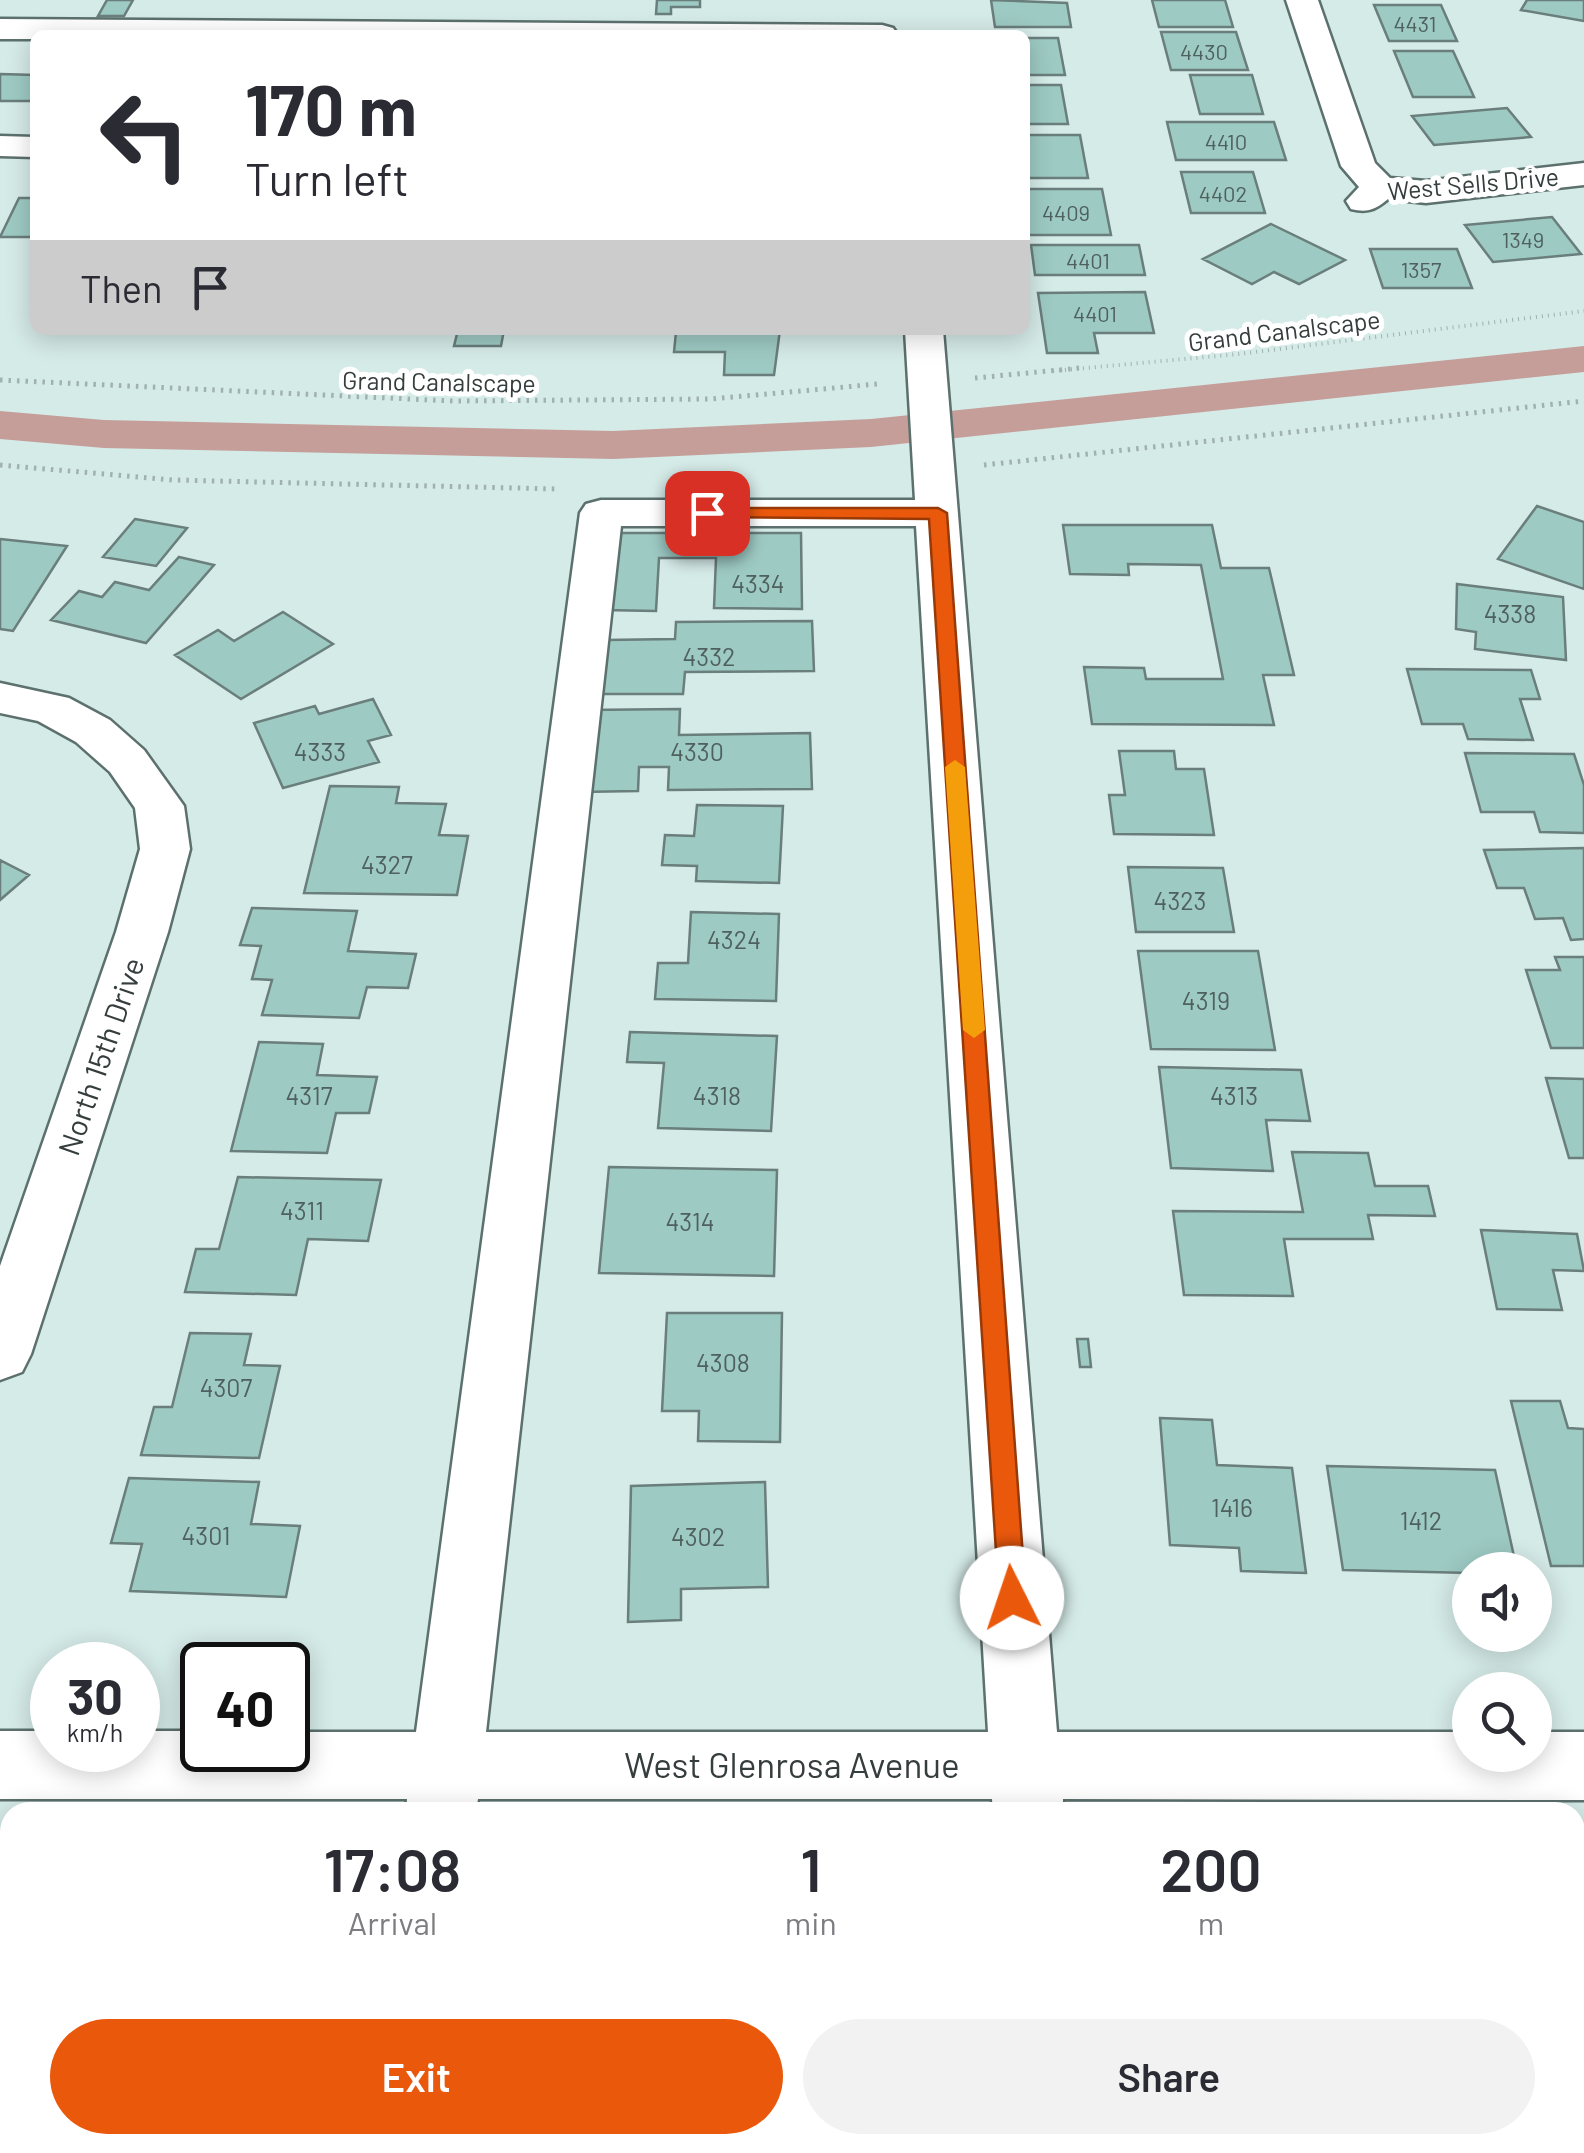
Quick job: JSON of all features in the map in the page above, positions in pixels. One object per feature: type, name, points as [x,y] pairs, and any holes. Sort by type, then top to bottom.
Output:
[{"type":"street","name":"West Sells Drive","points":[[1302,0],[1372,194],[1426,192],[1584,174]]},
{"type":"street","points":[[0,29],[899,28]]},
{"type":"street","points":[[0,146],[30,147]]},
{"type":"street","points":[[924,335],[927,395],[950,480],[1026,1788]]},
{"type":"street","points":[[444,1789],[601,513],[950,480]]},
{"type":"street","name":"North 15th Drive","points":[[0,698],[52,709],[93,731],[126,761],[159,806],[164,849],[142,932],[0,1354]]},
{"type":"street","name":"West Glenrosa Avenue","points":[[0,1765],[444,1789],[1026,1788],[1584,1766]]},
{"type":"path","name":"Grand Canalscape","points":[[987,378],[1239,354],[1584,311]]},
{"type":"path","name":"Grand Canalscape","points":[[0,380],[453,401],[711,399],[878,384]]},
{"type":"path","points":[[950,480],[1584,401]]},
{"type":"path","points":[[0,465],[173,480],[573,489]]},
{"type":"building","points":[[107,0],[133,0],[124,16],[98,16]]},
{"type":"building","points":[[657,0],[700,0],[700,7],[671,7],[671,14],[656,14]]},
{"type":"building","points":[[991,0],[1067,3],[1071,27],[995,27]]},
{"type":"building","points":[[1152,0],[1225,0],[1233,27],[1159,27]]},
{"type":"building","points":[[1527,0],[1584,0],[1584,21],[1521,10]]},
{"type":"building","points":[[1374,5],[1441,5],[1457,41],[1389,41]]},
{"type":"building","points":[[1161,32],[1236,32],[1248,70],[1171,70]]},
{"type":"building","points":[[1030,38],[1058,38],[1065,75],[1030,75]]},
{"type":"building","points":[[1394,51],[1453,51],[1474,97],[1413,97]]},
{"type":"building","points":[[0,74],[30,75],[30,101],[0,101]]},
{"type":"building","points":[[1190,75],[1252,75],[1263,114],[1200,114]]},
{"type":"building","points":[[1030,85],[1061,85],[1068,124],[1030,124]]},
{"type":"building","points":[[1507,108],[1531,137],[1434,145],[1412,116]]},
{"type":"building","points":[[1167,122],[1274,122],[1286,160],[1176,160]]},
{"type":"building","points":[[1030,135],[1080,135],[1088,178],[1030,178]]},
{"type":"building","points":[[1181,172],[1253,172],[1265,213],[1191,213]]},
{"type":"building","points":[[1030,189],[1102,189],[1111,235],[1030,235]]},
{"type":"building","points":[[19,198],[30,198],[30,237],[0,237]]},
{"type":"building","points":[[1552,217],[1581,254],[1493,262],[1465,225]]},
{"type":"building","points":[[1271,224],[1345,260],[1299,284],[1274,272],[1252,284],[1203,259]]},
{"type":"building","points":[[1031,245],[1139,245],[1145,275],[1035,275]]},
{"type":"building","points":[[1370,249],[1457,249],[1472,288],[1383,288]]},
{"type":"building","points":[[1145,292],[1154,333],[1094,333],[1098,353],[1047,353],[1038,293]]},
{"type":"building","points":[[457,335],[503,335],[501,346],[454,346]]},
{"type":"building","points":[[676,335],[779,335],[774,375],[724,375],[725,352],[674,352]]},
{"type":"building","points":[[1537,506],[1584,522],[1584,589],[1498,559]]},
{"type":"building","points":[[135,519],[187,528],[156,566],[103,557]]},
{"type":"building","points":[[1063,525],[1212,525],[1221,568],[1269,568],[1294,675],[1263,675],[1274,725],[1092,724],[1084,667],[1144,668],[1146,679],[1223,679],[1201,565],[1128,564],[1129,575],[1070,574]]},
{"type":"building","points":[[611,533],[801,533],[802,609],[714,608],[716,558],[659,558],[656,611],[603,610]]},
{"type":"building","points":[[0,539],[67,546],[13,631],[0,629]]},
{"type":"building","points":[[179,557],[214,565],[146,643],[51,620],[79,591],[102,597],[115,582],[149,590]]},
{"type":"building","points":[[1457,584],[1563,597],[1566,660],[1475,649],[1476,632],[1456,629]]},
{"type":"building","points":[[283,612],[333,644],[241,699],[175,655],[218,630],[234,641]]},
{"type":"building","points":[[812,621],[814,671],[685,672],[683,694],[602,694],[606,640],[675,639],[676,622]]},
{"type":"building","points":[[1407,669],[1531,670],[1540,699],[1520,699],[1533,740],[1468,739],[1463,724],[1422,724]]},
{"type":"building","points":[[373,699],[391,735],[368,741],[379,762],[283,788],[254,723],[315,706],[319,714]]},
{"type":"building","points":[[680,709],[679,735],[810,733],[812,789],[668,790],[669,767],[639,767],[638,791],[579,792],[585,710]]},
{"type":"building","points":[[1119,751],[1174,751],[1176,769],[1204,769],[1214,835],[1114,834],[1109,795],[1125,795]]},
{"type":"building","points":[[1465,753],[1574,754],[1584,785],[1584,833],[1540,832],[1534,812],[1481,812]]},
{"type":"building","points":[[330,786],[399,787],[396,803],[446,804],[439,835],[468,836],[457,895],[304,893]]},
{"type":"building","points":[[697,805],[783,806],[779,883],[696,881],[697,866],[662,865],[665,835],[694,836]]},
{"type":"building","points":[[1584,848],[1584,939],[1571,940],[1563,918],[1535,919],[1524,888],[1497,888],[1484,850]]},
{"type":"building","points":[[0,860],[29,875],[0,900]]},
{"type":"building","points":[[1128,867],[1223,868],[1234,932],[1136,932]]},
{"type":"building","points":[[252,908],[357,911],[348,951],[416,954],[408,988],[367,987],[359,1018],[262,1015],[272,980],[252,979],[261,946],[240,945]]},
{"type":"building","points":[[691,912],[779,914],[776,1001],[655,999],[658,963],[688,963]]},
{"type":"building","points":[[1138,951],[1258,951],[1275,1050],[1151,1049]]},
{"type":"building","points":[[1555,957],[1584,957],[1584,1048],[1551,1048],[1526,970],[1560,970]]},
{"type":"building","points":[[630,1032],[777,1036],[771,1131],[658,1128],[664,1063],[627,1062]]},
{"type":"building","points":[[259,1042],[323,1044],[317,1075],[377,1077],[369,1113],[336,1113],[327,1153],[231,1151]]},
{"type":"building","points":[[1159,1067],[1301,1070],[1310,1121],[1266,1120],[1273,1171],[1171,1168]]},
{"type":"building","points":[[1546,1078],[1584,1079],[1584,1158],[1569,1158]]},
{"type":"building","points":[[1292,1152],[1368,1153],[1375,1186],[1428,1186],[1435,1216],[1368,1215],[1373,1239],[1284,1239],[1293,1296],[1184,1295],[1173,1211],[1303,1212]]},
{"type":"building","points":[[609,1167],[777,1170],[774,1276],[599,1273]]},
{"type":"building","points":[[238,1177],[381,1180],[368,1241],[308,1239],[296,1295],[185,1292],[196,1249],[219,1249]]},
{"type":"building","points":[[1481,1230],[1577,1234],[1584,1271],[1553,1270],[1562,1310],[1497,1309]]},
{"type":"building","points":[[667,1313],[782,1313],[780,1442],[698,1441],[699,1411],[662,1411]]},
{"type":"building","points":[[190,1333],[251,1334],[244,1365],[280,1366],[259,1458],[141,1455],[154,1407],[172,1407]]},
{"type":"building","points":[[1077,1339],[1088,1339],[1091,1367],[1080,1367]]},
{"type":"building","points":[[1511,1401],[1560,1401],[1568,1428],[1584,1429],[1584,1566],[1552,1566],[1552,1552],[1548,1552]]},
{"type":"building","points":[[1160,1418],[1212,1420],[1217,1465],[1292,1468],[1306,1573],[1241,1571],[1239,1548],[1170,1545]]},
{"type":"building","points":[[1327,1466],[1495,1470],[1513,1552],[1452,1552],[1452,1573],[1343,1570]]},
{"type":"building","points":[[129,1478],[259,1482],[251,1524],[300,1526],[286,1597],[130,1591],[142,1544],[111,1543]]},
{"type":"building","points":[[765,1482],[768,1587],[681,1589],[681,1620],[628,1622],[631,1486]]},
{"type":"waterway","points":[[0,425],[104,434],[613,445],[871,433],[1584,359]]},
{"type":"slow traffic","points":[[955,767],[974,1030]]},
{"type":"route","points":[[707,513],[938,513],[1012,1598]]}]
